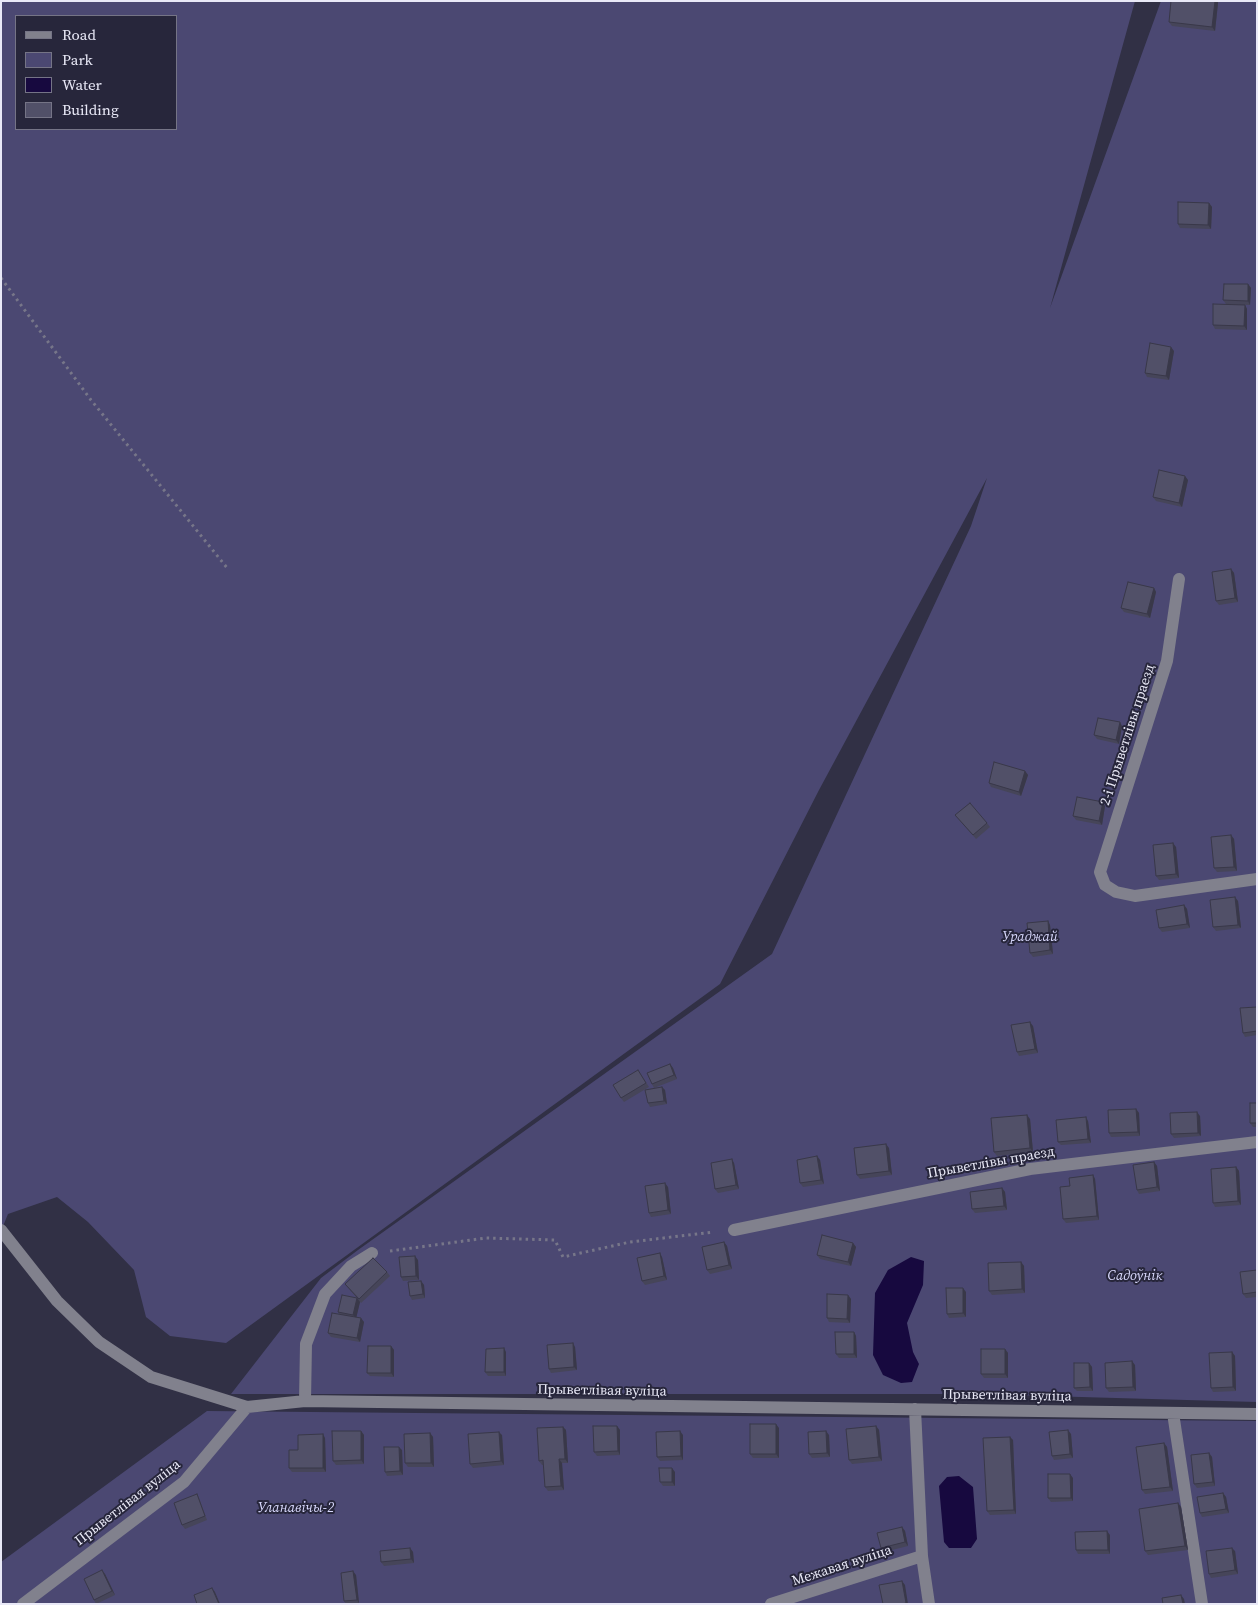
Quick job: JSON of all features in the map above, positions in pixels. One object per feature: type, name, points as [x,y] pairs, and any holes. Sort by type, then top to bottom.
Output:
[{"type":"street","name":"2-і Прыветлівы праезд","points":[[1179,579],[1167,661],[1100,872],[1105,885],[1116,892],[1135,896],[1257,879]]},
{"type":"street","name":"Прыветлівы праезд","points":[[734,1230],[1030,1169],[1257,1142]]},
{"type":"street","points":[[1,1230],[57,1301],[99,1342],[151,1377],[247,1407]]},
{"type":"street","points":[[305,1401],[306,1344],[326,1294],[351,1266],[372,1253]]},
{"type":"street","name":"Прыветлівая вуліца","points":[[23,1604],[184,1482],[247,1407],[305,1401],[1257,1414]]},
{"type":"street","points":[[915,1409],[922,1556],[930,1604]]},
{"type":"street","points":[[1173,1413],[1202,1604]]},
{"type":"street","name":"Межавая вуліца","points":[[771,1604],[922,1556]]},
{"type":"path","points":[[1,278],[90,400],[228,569]]},
{"type":"path","points":[[372,1253],[486,1238],[555,1240],[563,1258],[630,1242],[734,1230]]},
{"type":"green space","points":[[1,1],[1135,1],[1050,308],[1161,1],[1257,1],[1257,1402],[975,1394],[231,1394],[321,1278],[772,954],[971,526],[987,478],[819,790],[720,984],[226,1343],[170,1336],[146,1317],[134,1270],[88,1222],[57,1197],[8,1214],[1,1231]]},
{"type":"green space","name":"Уланавічы-2","points":[[207,1411],[1257,1421],[1257,1604],[1,1604],[1,1562]]},
{"type":"water","points":[[911,1257],[924,1261],[923,1285],[907,1323],[913,1352],[919,1364],[912,1382],[901,1383],[883,1375],[873,1355],[875,1293],[888,1270]]},
{"type":"water","points":[[959,1476],[973,1487],[977,1539],[971,1548],[949,1548],[944,1542],[939,1486],[947,1477]]},
{"type":"building","points":[[1171,1],[1215,1],[1212,27],[1169,22]]},
{"type":"building","points":[[1178,202],[1209,203],[1208,225],[1178,224]]},
{"type":"building","points":[[1224,284],[1248,284],[1248,301],[1223,300]]},
{"type":"building","points":[[1213,304],[1245,305],[1244,326],[1213,325]]},
{"type":"building","points":[[1150,343],[1171,347],[1166,376],[1145,373]]},
{"type":"building","points":[[1159,470],[1185,476],[1179,503],[1153,497]]},
{"type":"building","points":[[1231,569],[1235,598],[1216,601],[1212,572]]},
{"type":"building","points":[[1128,582],[1154,588],[1147,614],[1121,608]]},
{"type":"building","points":[[1098,718],[1120,722],[1116,740],[1094,735]]},
{"type":"building","points":[[994,762],[1025,771],[1019,792],[989,783]]},
{"type":"building","points":[[1077,797],[1103,802],[1099,821],[1073,816]]},
{"type":"building","points":[[970,803],[987,823],[973,835],[955,815]]},
{"type":"building","points":[[1231,835],[1234,867],[1214,868],[1211,837]]},
{"type":"building","points":[[1173,843],[1176,874],[1156,876],[1153,845]]},
{"type":"building","points":[[1235,897],[1238,925],[1213,927],[1210,900]]},
{"type":"building","points":[[1184,905],[1187,924],[1159,928],[1156,910]]},
{"type":"building","points":[[1048,921],[1050,950],[1030,953],[1027,923]]},
{"type":"building","points":[[1257,1007],[1257,1031],[1243,1033],[1240,1008]]},
{"type":"building","points":[[1030,1022],[1035,1049],[1017,1052],[1011,1025]]},
{"type":"building","points":[[670,1064],[674,1075],[652,1084],[647,1073]]},
{"type":"building","points":[[638,1070],[646,1083],[621,1098],[613,1085]]},
{"type":"building","points":[[662,1087],[664,1101],[648,1103],[645,1090]]},
{"type":"building","points":[[1250,1103],[1257,1103],[1257,1123],[1250,1123]]},
{"type":"building","points":[[1136,1109],[1138,1132],[1109,1133],[1108,1110]]},
{"type":"building","points":[[1197,1112],[1198,1133],[1171,1134],[1170,1113]]},
{"type":"building","points":[[1027,1115],[1030,1148],[994,1152],[991,1118]]},
{"type":"building","points":[[1086,1117],[1088,1139],[1058,1142],[1056,1120]]},
{"type":"building","points":[[886,1144],[889,1171],[857,1175],[854,1148]]},
{"type":"building","points":[[817,1156],[821,1180],[800,1183],[797,1160]]},
{"type":"building","points":[[732,1159],[736,1185],[715,1189],[711,1163]]},
{"type":"building","points":[[1154,1162],[1157,1187],[1137,1190],[1133,1165]]},
{"type":"building","points":[[1236,1167],[1238,1201],[1213,1203],[1211,1169]]},
{"type":"building","points":[[1093,1175],[1097,1216],[1063,1219],[1060,1187],[1070,1186],[1069,1178]]},
{"type":"building","points":[[665,1183],[668,1210],[649,1213],[645,1186]]},
{"type":"building","points":[[1002,1188],[1004,1206],[972,1209],[970,1192]]},
{"type":"building","points":[[822,1235],[853,1243],[848,1262],[817,1255]]},
{"type":"building","points":[[724,1242],[729,1265],[707,1270],[702,1247]]},
{"type":"building","points":[[660,1253],[664,1276],[642,1281],[637,1258]]},
{"type":"building","points":[[415,1256],[416,1276],[401,1277],[399,1257]]},
{"type":"building","points":[[373,1258],[387,1272],[359,1299],[345,1284]]},
{"type":"building","points":[[1021,1262],[1022,1289],[989,1291],[988,1263]]},
{"type":"building","points":[[1257,1270],[1257,1292],[1243,1294],[1240,1272]]},
{"type":"building","points":[[421,1281],[423,1294],[410,1296],[408,1282]]},
{"type":"building","points":[[946,1288],[963,1288],[963,1313],[947,1314]]},
{"type":"building","points":[[827,1294],[848,1295],[847,1319],[827,1318]]},
{"type":"building","points":[[342,1295],[357,1298],[353,1315],[338,1312]]},
{"type":"building","points":[[332,1313],[361,1318],[357,1338],[328,1333]]},
{"type":"building","points":[[835,1332],[854,1332],[854,1354],[836,1354]]},
{"type":"building","points":[[573,1343],[574,1367],[549,1369],[547,1345]]},
{"type":"building","points":[[368,1346],[391,1346],[391,1373],[367,1373]]},
{"type":"building","points":[[504,1348],[504,1372],[485,1372],[486,1349]]},
{"type":"building","points":[[981,1349],[1005,1349],[1005,1374],[981,1374]]},
{"type":"building","points":[[1232,1352],[1233,1387],[1211,1388],[1209,1353]]},
{"type":"building","points":[[1132,1361],[1133,1387],[1106,1388],[1105,1363]]},
{"type":"building","points":[[1074,1363],[1089,1363],[1090,1387],[1074,1388]]},
{"type":"building","points":[[750,1424],[776,1424],[776,1454],[750,1454]]},
{"type":"building","points":[[593,1426],[617,1426],[618,1451],[594,1452]]},
{"type":"building","points":[[876,1426],[879,1457],[849,1460],[846,1429]]},
{"type":"building","points":[[563,1427],[565,1459],[559,1459],[561,1486],[545,1487],[543,1460],[539,1461],[537,1428]]},
{"type":"building","points":[[1068,1430],[1070,1454],[1052,1456],[1049,1432]]},
{"type":"building","points":[[332,1431],[361,1431],[361,1460],[333,1461]]},
{"type":"building","points":[[680,1431],[681,1456],[657,1457],[656,1432]]},
{"type":"building","points":[[826,1431],[827,1453],[809,1454],[808,1432]]},
{"type":"building","points":[[499,1432],[501,1461],[470,1464],[468,1434]]},
{"type":"building","points":[[430,1433],[431,1463],[405,1463],[404,1434]]},
{"type":"building","points":[[323,1434],[323,1468],[289,1468],[289,1450],[298,1450],[298,1435]]},
{"type":"building","points":[[1010,1437],[1014,1510],[987,1511],[983,1438]]},
{"type":"building","points":[[1164,1443],[1170,1487],[1142,1490],[1136,1447]]},
{"type":"building","points":[[384,1447],[399,1447],[400,1471],[385,1472]]},
{"type":"building","points":[[1209,1453],[1213,1482],[1194,1484],[1191,1455]]},
{"type":"building","points":[[659,1468],[672,1468],[672,1482],[660,1482]]},
{"type":"building","points":[[1048,1474],[1070,1474],[1071,1498],[1048,1498]]},
{"type":"building","points":[[1223,1493],[1226,1509],[1200,1513],[1197,1497]]},
{"type":"building","points":[[197,1494],[205,1516],[182,1525],[174,1503]]},
{"type":"building","points":[[1178,1503],[1185,1546],[1145,1551],[1139,1509]]},
{"type":"building","points":[[902,1527],[905,1542],[881,1548],[877,1533]]},
{"type":"building","points":[[1107,1531],[1108,1550],[1076,1550],[1075,1532]]},
{"type":"building","points":[[410,1548],[411,1559],[381,1562],[380,1551]]},
{"type":"building","points":[[1232,1548],[1235,1570],[1209,1574],[1206,1551]]},
{"type":"building","points":[[102,1570],[112,1591],[94,1600],[84,1579]]},
{"type":"building","points":[[353,1571],[357,1600],[344,1601],[341,1573]]},
{"type":"building","points":[[902,1581],[906,1603],[883,1604],[879,1585]]},
{"type":"building","points":[[212,1588],[219,1604],[197,1604],[194,1595]]},
{"type":"building","points":[[1181,1595],[1183,1604],[1163,1604],[1162,1598]]},
{"type":"park label","name":"Ураджай","points":[[1030,937]]},
{"type":"park label","name":"Садоўнік","points":[[1135,1276]]}]
